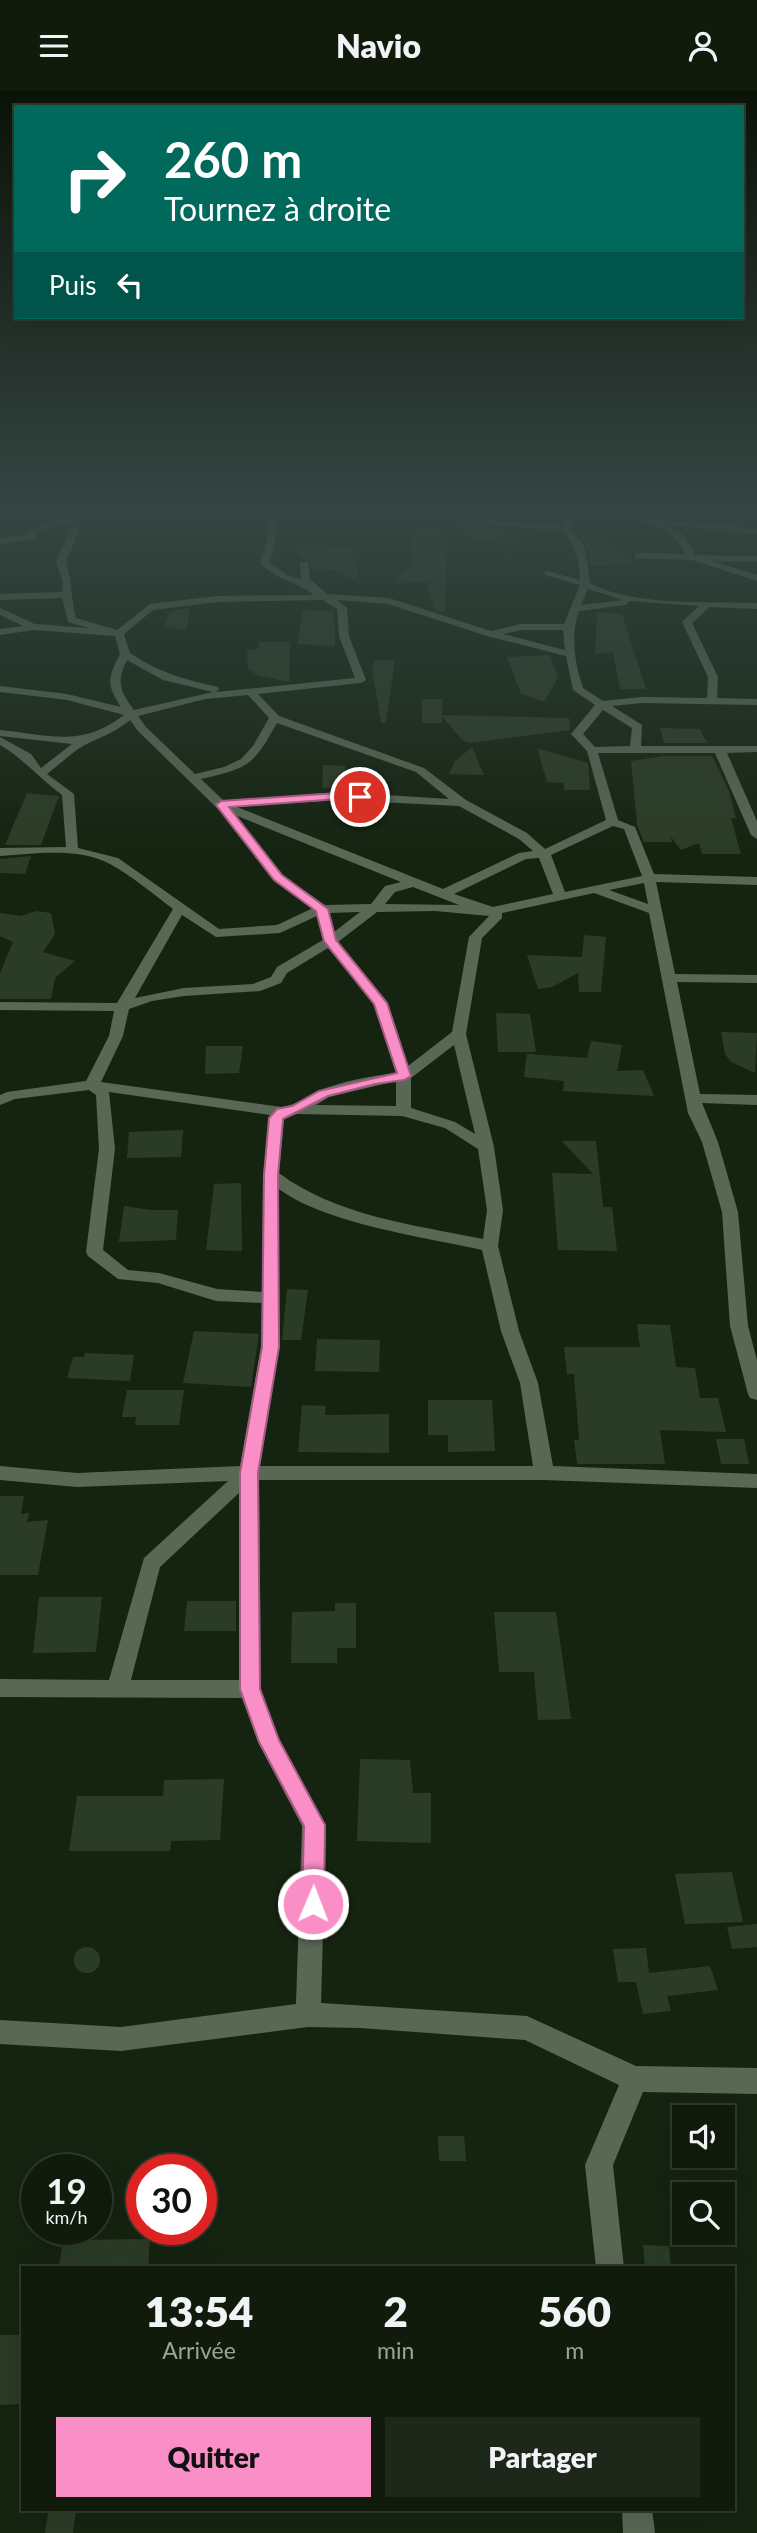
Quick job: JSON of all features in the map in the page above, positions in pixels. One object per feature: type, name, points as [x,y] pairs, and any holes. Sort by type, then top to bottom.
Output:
[{"type":"street","points":[[29,625],[119,633],[130,625]]},
{"type":"street","points":[[0,632],[43,625]]},
{"type":"street","points":[[91,625],[119,633]]},
{"type":"street","points":[[40,774],[79,744],[107,733],[132,714],[205,697],[361,680],[353,653],[344,641],[342,625]]},
{"type":"street","points":[[463,625],[570,654]]},
{"type":"street","points":[[688,625],[713,677],[712,701]]},
{"type":"street","points":[[491,634],[520,627],[568,627],[570,654],[578,690],[638,727],[635,750]]},
{"type":"street","points":[[119,633],[125,654],[158,676],[186,686],[251,692],[275,718],[420,770],[463,803],[523,836],[544,854],[560,895]]},
{"type":"street","points":[[125,654],[114,675],[118,695],[142,729],[221,805],[278,878],[322,909],[330,941],[381,1003],[404,1076],[403,1111]]},
{"type":"street","points":[[0,689],[92,700],[132,714]]},
{"type":"street","points":[[612,822],[611,807],[601,784],[592,750],[577,734],[602,703],[642,700],[757,702]]},
{"type":"street","points":[[192,778],[230,769],[253,756],[261,744],[264,732],[275,718]]},
{"type":"street","points":[[0,733],[72,741],[107,733]]},
{"type":"street","points":[[0,740],[27,756],[40,774],[68,794],[72,850]]},
{"type":"street","points":[[719,748],[757,835]]},
{"type":"street","points":[[592,750],[757,749]]},
{"type":"street","points":[[221,805],[338,796],[463,803]]},
{"type":"street","points":[[221,805],[498,915],[477,937],[459,1034],[486,1147],[495,1210],[490,1246],[510,1331],[529,1383],[544,1473]]},
{"type":"street","points":[[490,820],[523,856]]},
{"type":"street","points":[[445,893],[523,856],[544,854],[612,822],[629,827],[649,878],[696,1113],[710,1142],[730,1212],[757,1394]]},
{"type":"street","points":[[0,852],[72,850],[95,853],[114,861],[216,933],[280,929],[322,909],[435,907],[492,911],[649,878],[757,881]]},
{"type":"street","points":[[0,1006],[122,1007],[149,997],[219,988],[255,988],[276,979],[282,970],[330,941],[377,907],[390,889],[416,882]]},
{"type":"street","points":[[594,889],[656,911]]},
{"type":"street","points":[[92,1085],[116,1036],[122,1007],[180,908]]},
{"type":"street","points":[[669,978],[757,979]]},
{"type":"street","points":[[308,2015],[314,1825],[269,1742],[250,1689],[249,1473],[271,1347],[271,1175],[276,1118],[324,1094],[374,1080],[404,1076],[459,1034]]},
{"type":"street","points":[[92,1085],[103,1094],[108,1132],[94,1252],[124,1275],[159,1278],[216,1295],[270,1298]]},
{"type":"street","points":[[0,1100],[12,1095],[92,1085],[289,1110],[403,1111],[450,1125],[486,1147]]},
{"type":"street","points":[[694,1098],[757,1100]]},
{"type":"street","points":[[271,1175],[282,1186],[367,1219],[490,1246]]},
{"type":"street","points":[[0,1473],[77,1480],[249,1473],[544,1473],[757,1481]]},
{"type":"street","points":[[118,1689],[151,1563],[249,1473]]},
{"type":"street","points":[[0,1688],[250,1689]]},
{"type":"street","points":[[0,2032],[121,2039],[308,2015],[527,2028],[635,2079],[757,2081]]},
{"type":"street","points":[[611,2266],[599,2165],[635,2079]]},
{"type":"street","points":[[637,2511],[639,2533]]},
{"type":"building","points":[[164,625],[187,625],[186,630]]},
{"type":"building","points":[[300,625],[334,625],[335,646],[297,644]]},
{"type":"building","points":[[596,625],[626,625],[646,689],[620,689],[613,652],[595,654]]},
{"type":"building","points":[[259,642],[290,642],[289,682],[257,675],[248,668],[247,650],[258,649]]},
{"type":"building","points":[[550,655],[558,678],[544,702],[521,694],[507,657]]},
{"type":"building","points":[[375,660],[395,660],[386,723],[381,723],[372,670]]},
{"type":"building","points":[[422,699],[443,699],[442,715],[569,718],[570,730],[469,743],[462,740],[442,716],[442,723],[422,723]]},
{"type":"building","points":[[660,728],[700,729],[707,743],[664,743]]},
{"type":"building","points":[[472,747],[484,775],[449,774],[455,761]]},
{"type":"building","points":[[537,748],[588,763],[590,790],[564,790],[564,783],[547,782]]},
{"type":"building","points":[[663,756],[712,756],[729,791],[736,818],[731,818],[741,854],[702,854],[699,843],[681,850],[671,837],[672,842],[644,842],[637,825],[631,761]]},
{"type":"building","points":[[323,765],[346,766],[341,788],[322,788]]},
{"type":"building","points":[[27,793],[59,796],[41,845],[5,845]]},
{"type":"building","points":[[31,856],[25,874],[0,873],[0,859]]},
{"type":"building","points":[[36,911],[51,913],[55,934],[43,952],[75,961],[55,978],[51,999],[0,999],[0,973],[13,942],[0,936],[0,913],[21,916]]},
{"type":"building","points":[[584,935],[606,937],[604,958],[607,958],[604,959],[601,992],[579,992],[578,973],[552,987],[538,989],[527,955],[582,957]]},
{"type":"building","points":[[496,1013],[530,1014],[536,1052],[498,1052]]},
{"type":"building","points":[[721,1032],[757,1033],[755,1073],[731,1062],[725,1054]]},
{"type":"building","points":[[591,1041],[622,1045],[617,1071],[643,1070],[654,1096],[563,1091],[564,1081],[524,1077],[527,1054],[587,1058]]},
{"type":"building","points":[[206,1046],[243,1046],[239,1073],[205,1074]]},
{"type":"building","points":[[183,1130],[181,1157],[127,1158],[129,1132]]},
{"type":"building","points":[[562,1141],[596,1141],[603,1207],[612,1207],[617,1251],[558,1250],[552,1173],[593,1174]]},
{"type":"building","points":[[241,1183],[242,1251],[206,1250],[214,1184]]},
{"type":"building","points":[[124,1206],[178,1210],[176,1240],[119,1242]]},
{"type":"building","points":[[287,1289],[308,1290],[301,1340],[282,1340]]},
{"type":"building","points":[[637,1324],[670,1325],[676,1367],[695,1368],[700,1398],[718,1398],[726,1432],[660,1430],[665,1464],[577,1464],[574,1440],[579,1440],[574,1374],[567,1374],[564,1347],[640,1347]]},
{"type":"building","points":[[194,1331],[259,1334],[251,1387],[183,1383]]},
{"type":"building","points":[[317,1339],[380,1340],[379,1372],[315,1371]]},
{"type":"building","points":[[85,1353],[134,1355],[130,1381],[67,1378],[73,1357],[84,1357]]},
{"type":"building","points":[[127,1390],[184,1390],[179,1425],[135,1425],[136,1417],[122,1417]]},
{"type":"building","points":[[428,1400],[492,1400],[495,1451],[448,1452],[448,1435],[428,1435]]},
{"type":"building","points":[[302,1405],[326,1406],[325,1415],[389,1414],[389,1453],[298,1452]]},
{"type":"building","points":[[716,1439],[744,1439],[749,1464],[721,1464]]},
{"type":"building","points":[[0,1496],[24,1496],[21,1514],[29,1513],[27,1522],[48,1520],[38,1575],[0,1575]]},
{"type":"building","points":[[39,1597],[102,1597],[96,1652],[33,1653]]},
{"type":"building","points":[[187,1601],[236,1601],[236,1631],[184,1631]]},
{"type":"building","points":[[335,1603],[356,1603],[356,1648],[337,1648],[337,1663],[291,1663],[292,1612],[335,1611]]},
{"type":"building","points":[[494,1612],[556,1612],[571,1719],[538,1720],[534,1672],[499,1672]]},
{"type":"building","points":[[360,1759],[410,1760],[413,1793],[431,1793],[431,1843],[357,1841]]},
{"type":"building","points":[[224,1779],[220,1840],[171,1841],[170,1851],[69,1851],[77,1796],[163,1796],[164,1780]]},
{"type":"building","points":[[732,1872],[743,1922],[685,1924],[675,1874]]},
{"type":"building","points":[[757,1924],[757,1947],[732,1949],[727,1927]]},
{"type":"building","points":[[87,1947],[96,1951],[100,1960],[96,1969],[87,1973],[78,1969],[74,1960],[78,1951]]},
{"type":"building","points":[[646,1948],[649,1973],[710,1966],[718,1990],[667,1996],[671,2011],[643,2014],[636,1982],[618,1982],[613,1949]]},
{"type":"building","points":[[438,2136],[464,2136],[466,2161],[439,2161]]},
{"type":"building","points":[[112,2239],[126,2239],[126,2245],[150,2245],[148,2266],[59,2266],[62,2245],[112,2245]]},
{"type":"building","points":[[643,2245],[669,2246],[671,2266],[645,2266]]},
{"type":"building","points":[[0,2335],[21,2335],[21,2404],[0,2405]]},
{"type":"building","points":[[48,2512],[76,2512],[73,2533],[45,2533]]},
{"type":"route","points":[[313,1904],[314,1825],[269,1742],[250,1689],[249,1473],[271,1347],[271,1175],[276,1118],[282,1112],[296,1109],[324,1094],[374,1080],[404,1076],[381,1003],[330,941],[329,928],[322,909],[278,878],[221,805],[338,796],[360,797]]}]
